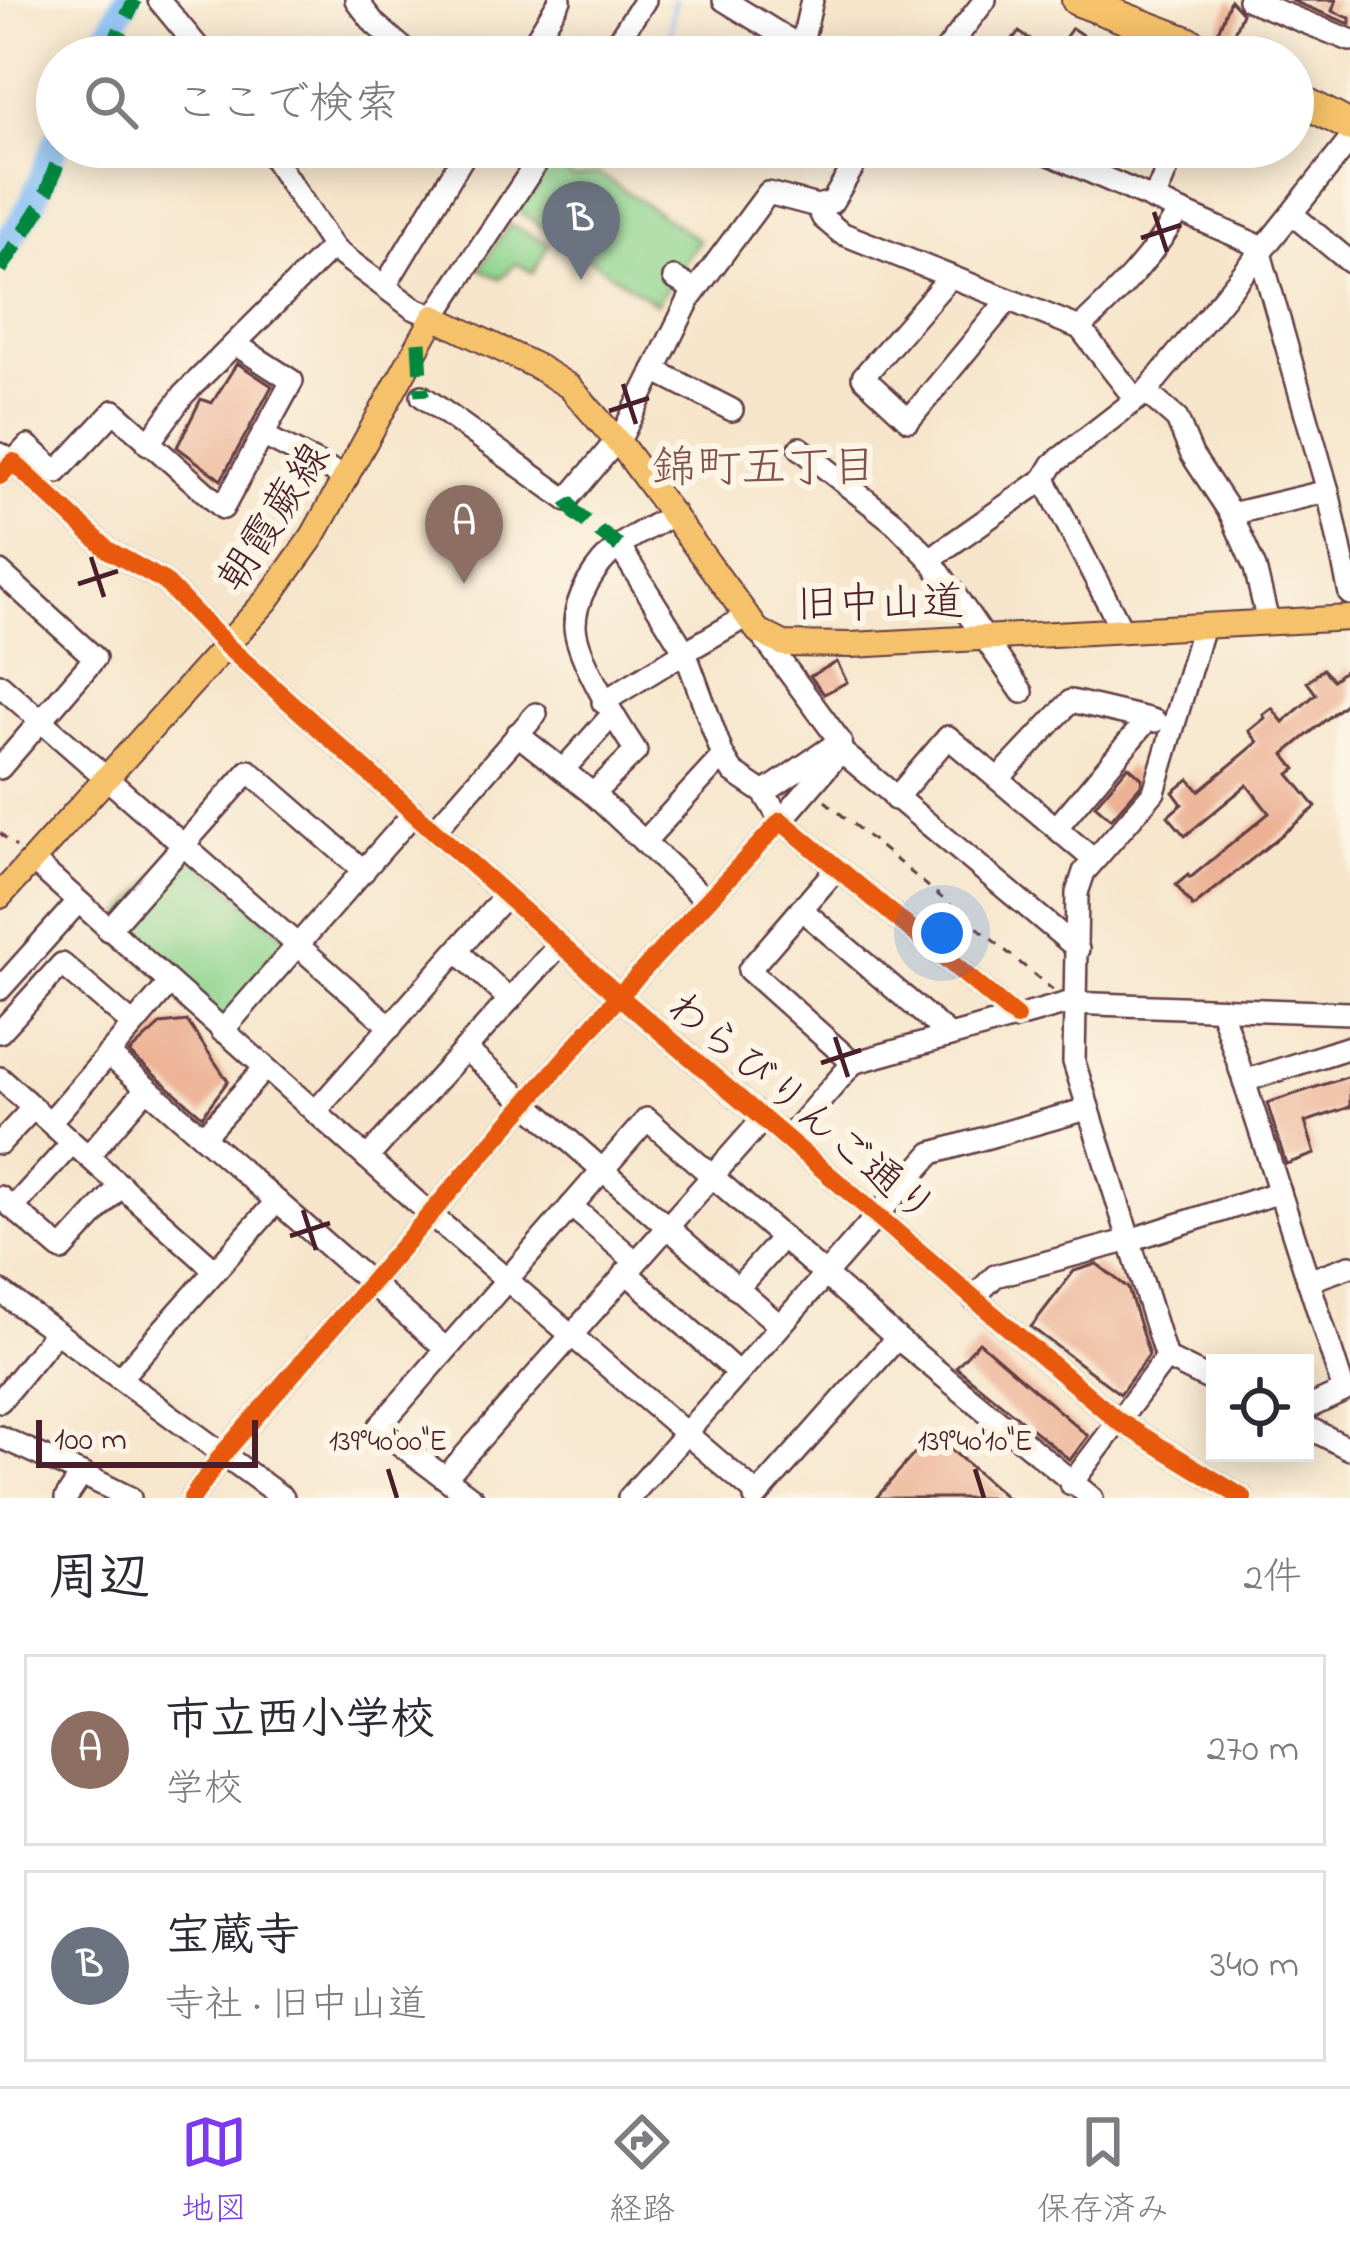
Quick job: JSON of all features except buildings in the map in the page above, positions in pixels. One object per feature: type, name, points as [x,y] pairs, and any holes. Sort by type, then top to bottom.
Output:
[{"type":"highway","points":[[1077,0],[1165,36]]},
{"type":"highway","points":[[1314,107],[1350,126]]},
{"type":"main road","name":"旧中山道","points":[[434,317],[571,388],[674,514],[752,623],[770,639],[799,646],[1350,618]]},
{"type":"main road","name":"朝霞蕨線","points":[[0,896],[228,647],[302,552],[434,317]]},
{"type":"street","points":[[159,0],[189,36]]},
{"type":"street","points":[[356,0],[389,36]]},
{"type":"street","points":[[538,36],[560,0]]},
{"type":"street","points":[[621,36],[645,0]]},
{"type":"street","points":[[724,0],[783,36]]},
{"type":"street","points":[[810,36],[812,0]]},
{"type":"street","points":[[957,36],[985,0]]},
{"type":"street","points":[[1249,0],[1350,40]]},
{"type":"street","points":[[930,559],[1044,479],[1053,464],[1141,396],[1350,140]]},
{"type":"street","name":"旧中山道","points":[[280,168],[332,247],[413,308],[434,317]]},
{"type":"street","points":[[385,286],[456,168]]},
{"type":"street","points":[[434,317],[533,168]]},
{"type":"street","points":[[422,396],[567,500],[617,440],[695,290],[768,193],[817,206],[832,202],[852,168]]},
{"type":"street","points":[[1082,168],[1258,249],[1328,491],[1350,594]]},
{"type":"street","points":[[1154,200],[1167,168]]},
{"type":"street","points":[[817,206],[841,233],[1080,328],[1141,396],[1177,418],[1192,455],[1231,514],[1255,568],[1268,622]]},
{"type":"street","points":[[1080,328],[1159,246],[1179,211]]},
{"type":"street","points":[[1292,214],[1350,262]]},
{"type":"street","points":[[148,444],[184,394],[332,247]]},
{"type":"street","points":[[950,277],[863,377],[909,421],[1008,300]]},
{"type":"street","points":[[674,278],[695,290]]},
{"type":"street","points":[[4,464],[28,446],[57,472],[114,411],[223,508],[292,381],[235,344]]},
{"type":"street","points":[[654,370],[732,410]]},
{"type":"street","points":[[262,435],[347,478]]},
{"type":"street","points":[[800,448],[896,523],[930,559],[1022,692]]},
{"type":"street","name":"わらびりんご通り","points":[[4,464],[108,550],[164,581],[228,647],[619,996],[1118,1421],[1243,1498]]},
{"type":"street","points":[[1044,479],[1122,631]]},
{"type":"street","points":[[1231,514],[1328,491]]},
{"type":"street","points":[[593,794],[635,751],[608,708],[575,628],[581,597],[598,568],[619,546],[674,514]]},
{"type":"street","points":[[619,546],[685,652],[733,772],[764,793],[781,821],[1016,1017]]},
{"type":"street","points":[[0,572],[95,658],[0,768]]},
{"type":"street","points":[[563,770],[608,708],[685,652],[752,623],[841,746],[895,799],[1078,950]]},
{"type":"street","points":[[1203,626],[1154,792],[1084,872],[1077,893],[1073,1004],[1074,1062],[1166,1358],[1206,1378]]},
{"type":"street","points":[[0,685],[391,1027]]},
{"type":"street","points":[[1000,777],[1070,701],[1174,725]]},
{"type":"street","points":[[434,831],[536,714]]},
{"type":"street","points":[[1057,827],[1148,719]]},
{"type":"street","points":[[518,734],[593,794],[705,899]]},
{"type":"street","points":[[895,799],[948,737],[1094,860]]},
{"type":"street","points":[[192,1498],[222,1455],[619,996],[811,789],[841,746]]},
{"type":"street","points":[[764,793],[841,746]]},
{"type":"street","points":[[644,842],[724,756]]},
{"type":"street","points":[[108,930],[249,772],[364,871]]},
{"type":"street","points":[[222,1031],[414,813]]},
{"type":"street","points":[[32,860],[756,1497],[897,1338]]},
{"type":"street","points":[[837,868],[749,970],[853,1063]]},
{"type":"street","points":[[315,1112],[506,896]]},
{"type":"street","points":[[0,989],[76,903]]},
{"type":"street","points":[[801,909],[950,1036]]},
{"type":"street","points":[[367,1158],[560,944]]},
{"type":"street","points":[[458,952],[510,1000]]},
{"type":"street","points":[[0,1032],[62,964],[133,1025]]},
{"type":"street","points":[[0,1143],[41,1115],[108,1054],[169,984]]},
{"type":"street","points":[[787,1139],[853,1063],[1073,1004],[1349,1015]]},
{"type":"street","points":[[1225,1009],[1223,1016],[1244,1082],[1347,1390],[1314,1405]]},
{"type":"street","points":[[1244,1082],[1350,1047]]},
{"type":"street","points":[[465,1049],[779,1325]]},
{"type":"street","points":[[108,1054],[446,1349]]},
{"type":"street","points":[[203,1137],[265,1069]]},
{"type":"street","points":[[0,1078],[215,1270]]},
{"type":"street","points":[[121,1185],[62,1250],[7,1203],[80,1149],[147,1088]]},
{"type":"street","points":[[629,1498],[932,1153],[1087,1109]]},
{"type":"street","points":[[472,1498],[378,1428],[647,1119],[897,1338],[1092,1498]]},
{"type":"street","points":[[445,1478],[763,1119]]},
{"type":"street","points":[[973,1298],[995,1276],[1130,1240],[1280,1192]]},
{"type":"street","points":[[120,1378],[277,1201]]},
{"type":"street","points":[[572,1205],[738,1373]]},
{"type":"street","points":[[737,1288],[783,1237]]},
{"type":"street","points":[[1308,1281],[1350,1266]]},
{"type":"street","points":[[0,1291],[283,1498]]},
{"type":"street","points":[[0,1401],[56,1332]]},
{"type":"street","points":[[1071,1484],[1166,1358]]},
{"type":"street","points":[[1314,1431],[1350,1449]]},
{"type":"street","points":[[0,1437],[130,1498]]},
{"type":"street","points":[[66,1498],[82,1474]]},
{"type":"path","points":[[811,789],[1073,1004]]},
{"type":"path","points":[[0,833],[32,860]]},
{"type":"green space","points":[[542,168],[559,168],[574,178],[598,173],[699,240],[656,304],[514,208]]},
{"type":"green space","points":[[509,224],[549,244],[533,273],[516,263],[500,279],[480,269]]},
{"type":"green space","points":[[182,845],[298,948],[222,1031],[108,930]]},
{"type":"waterway","points":[[107,36],[126,0]]},
{"type":"waterway","points":[[670,36],[674,0]]},
{"type":"waterway","points":[[0,254],[31,206],[46,168]]},
{"type":"waterway","points":[[467,171],[471,168]]},
{"type":"marked path","points":[[117,36],[135,0]]},
{"type":"marked path","points":[[0,270],[43,203],[56,168]]},
{"type":"marked path","points":[[419,342],[422,396]]},
{"type":"marked path","points":[[567,500],[576,514],[619,546]]},
{"type":"cycle path","points":[[0,476],[13,462],[108,550],[164,581],[228,647],[619,996],[1118,1421],[1243,1498]]},
{"type":"cycle path","points":[[192,1498],[222,1455],[619,996],[781,821],[1016,1017]]},
{"type":"place","name":"宝蔵寺","points":[[581,280]]},
{"type":"place","name":"市立西小学校","points":[[464,584]]},
{"type":"district","name":"錦町五丁目","points":[[764,465]]}]
